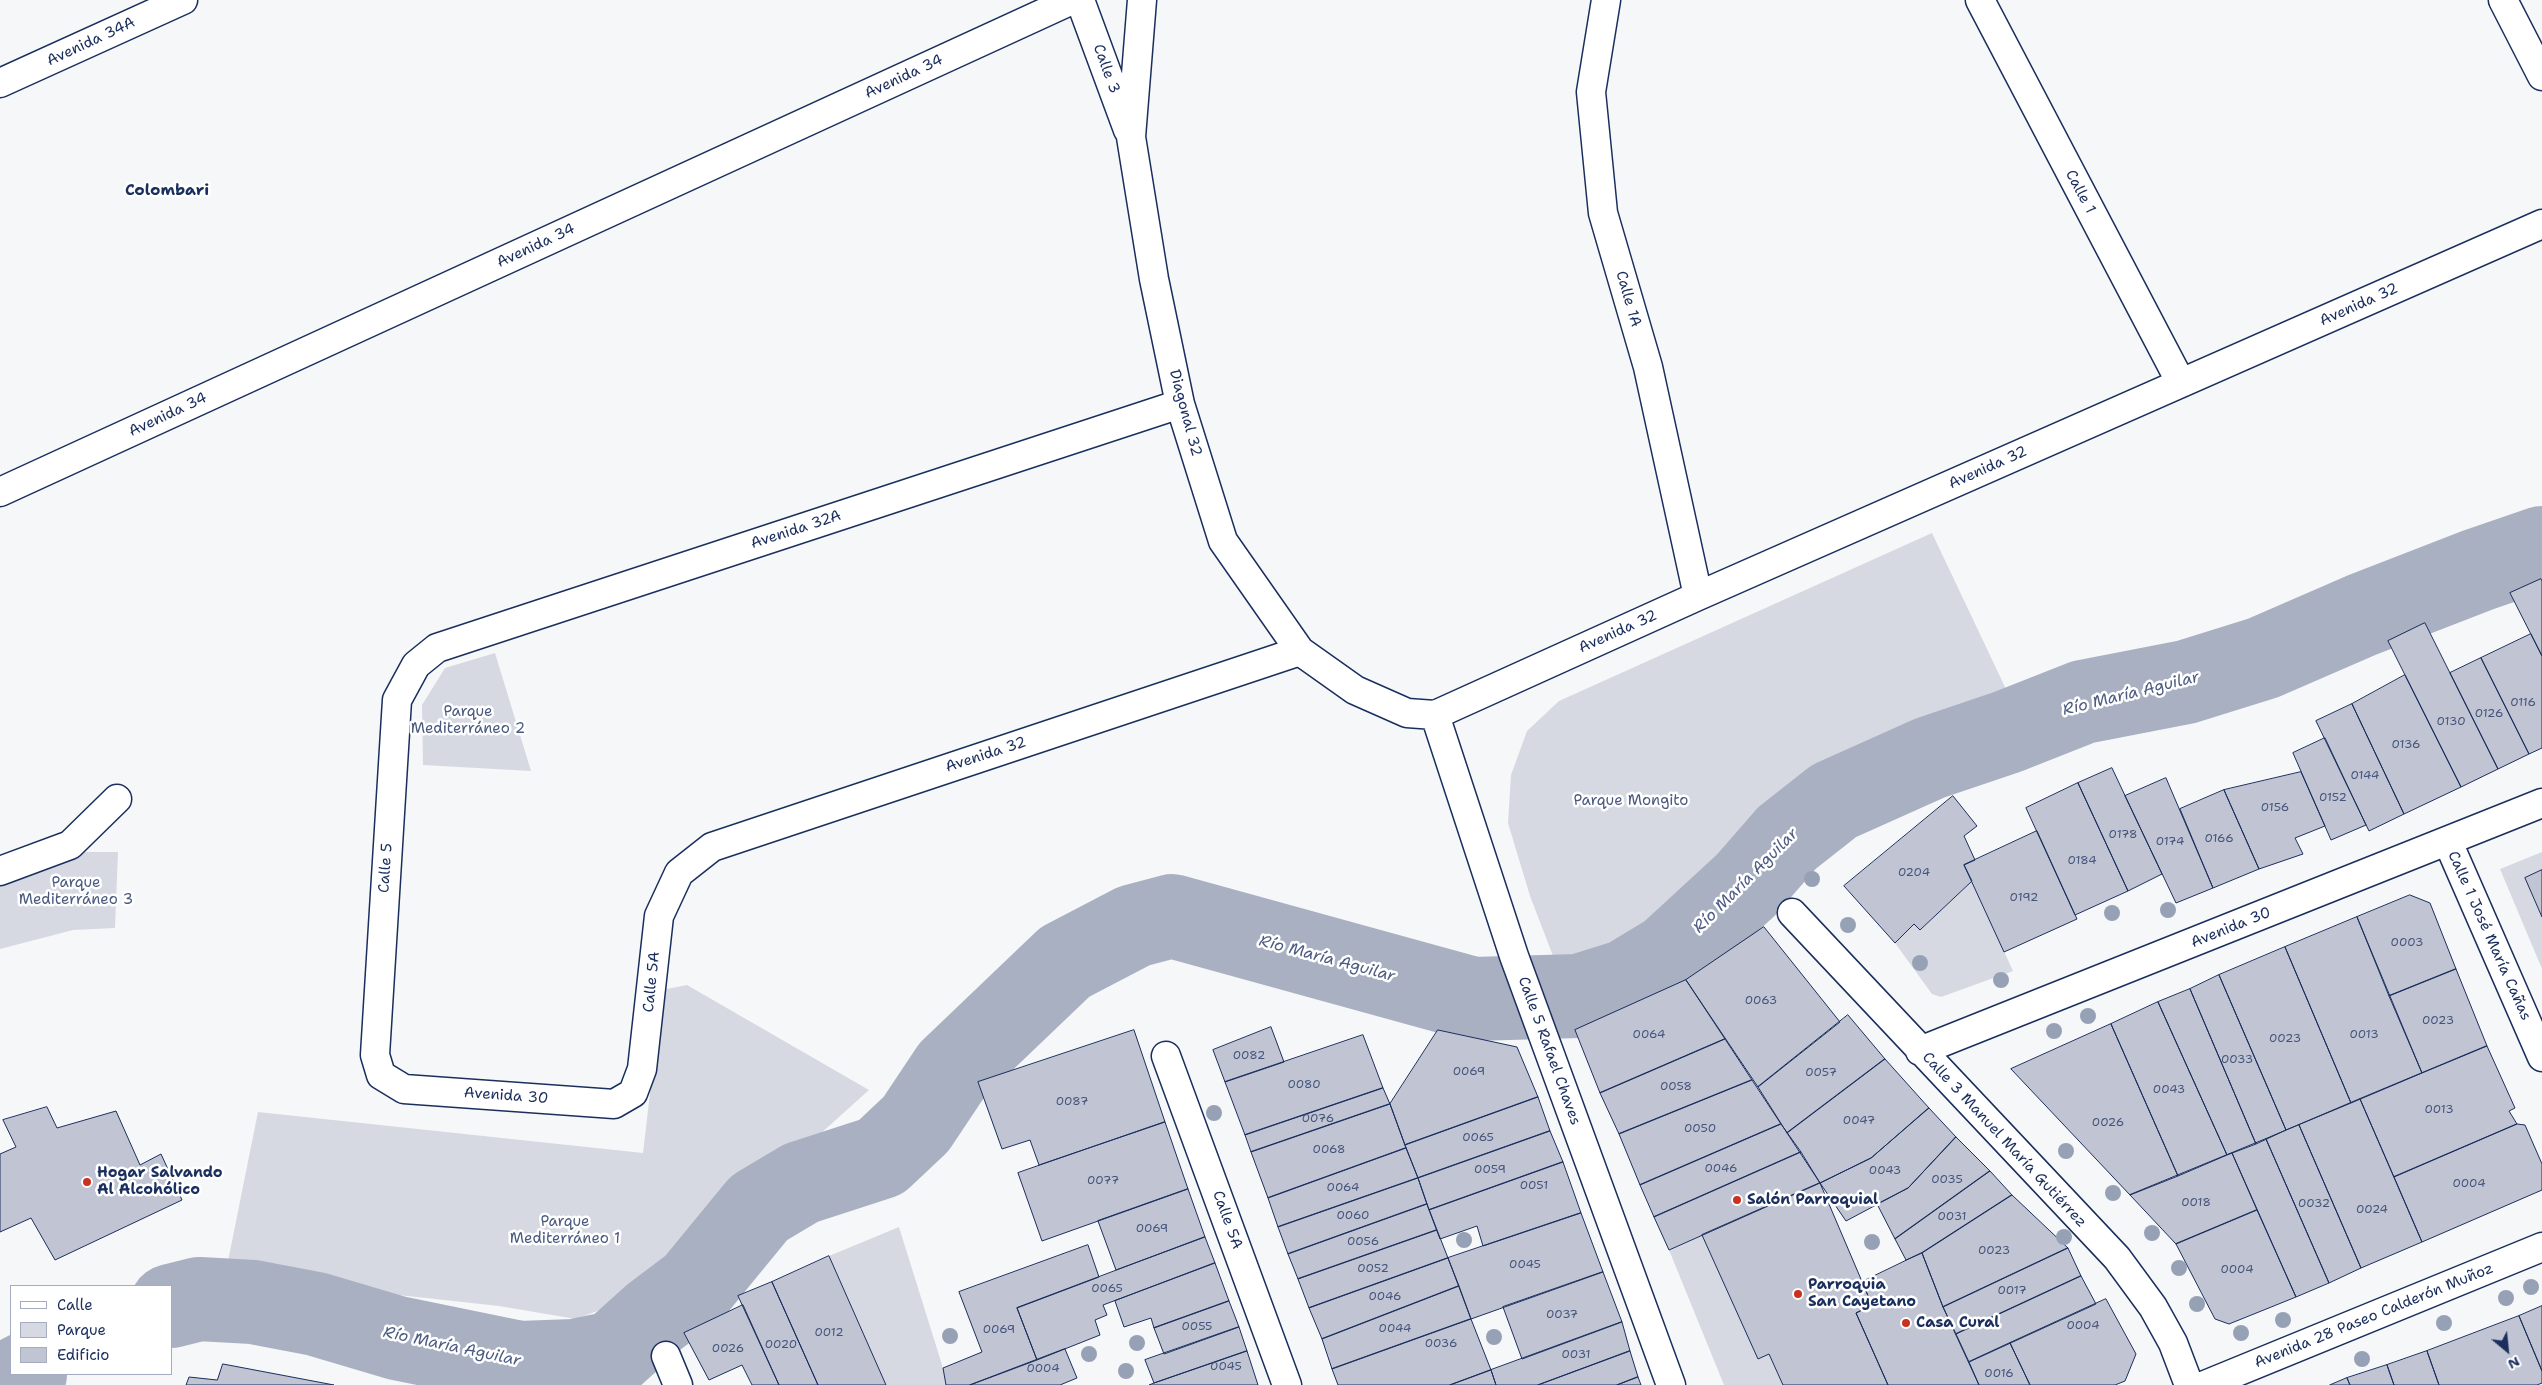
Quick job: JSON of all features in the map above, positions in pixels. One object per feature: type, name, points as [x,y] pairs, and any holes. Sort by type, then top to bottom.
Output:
[{"type":"street","name":"Avenida 34A","points":[[0,83],[183,0]]},
{"type":"street","name":"Avenida 34","points":[[0,492],[1072,0]]},
{"type":"street","name":"Calle 3","points":[[1080,0],[1131,137]]},
{"type":"street","name":"Diagonal 32","points":[[1142,0],[1131,137],[1154,279],[1180,404],[1223,540],[1300,651],[1354,690],[1407,713],[1435,714]]},
{"type":"street","name":"Calle 1A","points":[[1606,0],[1591,92],[1603,213],[1648,368],[1698,596]]},
{"type":"street","name":"Calle 1","points":[[1980,0],[2181,383]]},
{"type":"street","points":[[2503,0],[2542,76]]},
{"type":"street","name":"Avenida 32","points":[[1435,714],[2542,224]]},
{"type":"street","name":"Avenida 32A","points":[[416,665],[437,648],[1180,404]]},
{"type":"street","name":"Avenida 32","points":[[679,873],[712,847],[1300,651]]},
{"type":"street","name":"Calle 5","points":[[381,1075],[374,1055],[397,700],[416,665]]},
{"type":"street","name":"Calle 5 Rafael Chaves","points":[[1435,714],[1514,956],[1671,1385]]},
{"type":"street","points":[[0,871],[70,844],[117,799]]},
{"type":"street","name":"Avenida 30","points":[[1920,1051],[2542,803]]},
{"type":"street","name":"Calle 1 José María Cañas","points":[[2448,842],[2542,1057]]},
{"type":"street","name":"Calle 5A","points":[[632,1093],[642,1069],[659,916],[679,873]]},
{"type":"street","name":"Calle 3 Manuel María Gutiérrez","points":[[1792,913],[2116,1258],[2153,1307],[2173,1343],[2189,1385]]},
{"type":"street","name":"Calle 5A","points":[[1166,1056],[1287,1385]]},
{"type":"street","name":"Avenida 30","points":[[381,1075],[404,1089],[614,1104],[632,1093]]},
{"type":"street","name":"Avenida 28 Paseo Calderón Muñoz","points":[[2205,1385],[2542,1247]]},
{"type":"street","points":[[666,1356],[678,1385]]},
{"type":"green space","name":"Parque Mongito","points":[[1932,533],[2015,708],[1823,789],[1770,831],[1727,878],[1658,942],[1587,977],[1563,982],[1530,896],[1508,823],[1511,775],[1527,731],[1559,701]]},
{"type":"green space","name":"Parque Mediterráneo 2","points":[[495,653],[531,771],[423,765],[422,705],[445,668]]},
{"type":"green space","name":"Parque Mediterráneo 3","points":[[71,852],[118,852],[115,928],[73,930],[0,949],[0,879]]},
{"type":"green space","points":[[2542,852],[2542,969],[2500,869]]},
{"type":"green space","points":[[1972,881],[2013,971],[1941,997],[1932,994],[1895,943],[1914,924],[1920,930]]},
{"type":"green space","name":"Parque Mediterráneo 1","points":[[687,985],[869,1090],[769,1180],[689,1238],[642,1294],[576,1319],[499,1306],[225,1276],[258,1112],[643,1153],[662,990]]},
{"type":"green space","points":[[899,1227],[943,1368],[946,1385],[886,1385],[829,1256]]},
{"type":"green space","points":[[1702,1235],[1758,1358],[1769,1354],[1783,1385],[1724,1385],[1669,1250]]},
{"type":"building","points":[[2541,579],[2542,581],[2542,656],[2510,593]]},
{"type":"building","points":[[2425,623],[2498,769],[2461,787],[2388,641]]},
{"type":"building","points":[[2531,634],[2542,656],[2542,748],[2529,754],[2481,658]]},
{"type":"building","points":[[2481,658],[2529,754],[2498,769],[2450,673]]},
{"type":"building","points":[[2405,675],[2461,787],[2404,814],[2352,704]]},
{"type":"building","points":[[2352,704],[2404,814],[2369,831],[2316,721]]},
{"type":"building","points":[[2325,738],[2366,825],[2331,840],[2293,753]]},
{"type":"building","points":[[2112,768],[2162,874],[2128,891],[2078,783]]},
{"type":"building","points":[[2301,772],[2325,826],[2295,838],[2303,854],[2259,869],[2224,790]]},
{"type":"building","points":[[2166,778],[2213,888],[2176,903],[2125,796]]},
{"type":"building","points":[[2078,783],[2128,891],[2075,915],[2026,808]]},
{"type":"building","points":[[2224,790],[2259,869],[2213,888],[2180,809]]},
{"type":"building","points":[[1953,796],[1977,826],[1964,836],[1975,860],[1964,865],[1972,881],[1920,930],[1914,924],[1895,943],[1844,886]]},
{"type":"building","points":[[2037,831],[2077,919],[2004,952],[1964,865]]},
{"type":"building","points":[[2542,870],[2542,917],[2525,878]]},
{"type":"building","points":[[2410,895],[2430,903],[2456,969],[2389,996],[2357,917]]},
{"type":"building","points":[[2357,917],[2422,1073],[2351,1103],[2285,947]]},
{"type":"building","points":[[1764,927],[1840,1022],[1758,1087],[1686,980]]},
{"type":"building","points":[[2285,947],[2351,1103],[2286,1130],[2219,975]]},
{"type":"building","points":[[2456,969],[2487,1046],[2422,1073],[2389,996]]},
{"type":"building","points":[[2219,975],[2286,1130],[2256,1144],[2190,989]]},
{"type":"building","points":[[1686,980],[1725,1039],[1600,1093],[1575,1030]]},
{"type":"building","points":[[2190,989],[2256,1144],[2227,1155],[2158,1002]]},
{"type":"building","points":[[2158,1002],[2227,1155],[2178,1176],[2111,1024]]},
{"type":"building","points":[[1848,1015],[1885,1059],[1787,1133],[1758,1087]]},
{"type":"building","points":[[2111,1024],[2178,1176],[2130,1195],[2011,1069]]},
{"type":"building","points":[[1271,1027],[1284,1062],[1225,1082],[1213,1050]]},
{"type":"building","points":[[1134,1030],[1165,1122],[1039,1165],[1030,1140],[1002,1149],[978,1082]]},
{"type":"building","points":[[1438,1030],[1517,1047],[1538,1097],[1405,1145],[1390,1104]]},
{"type":"building","points":[[1363,1035],[1383,1088],[1245,1135],[1225,1082]]},
{"type":"building","points":[[1725,1039],[1752,1080],[1619,1134],[1600,1093]]},
{"type":"building","points":[[2487,1046],[2515,1108],[2509,1111],[2517,1124],[2394,1177],[2360,1099]]},
{"type":"building","points":[[1885,1059],[1929,1108],[1871,1158],[1820,1183],[1787,1133]]},
{"type":"building","points":[[1752,1080],[1781,1124],[1640,1185],[1619,1134]]},
{"type":"building","points":[[1383,1088],[1390,1104],[1251,1152],[1245,1135]]},
{"type":"building","points":[[1538,1097],[1550,1131],[1418,1178],[1405,1145]]},
{"type":"building","points":[[2360,1099],[2422,1242],[2361,1268],[2299,1125]]},
{"type":"building","points":[[1390,1104],[1406,1148],[1268,1198],[1251,1152]]},
{"type":"building","name":"Hogar Salvando Al Alcohólico","points":[[47,1107],[57,1128],[116,1111],[140,1165],[161,1154],[182,1200],[55,1260],[31,1218],[0,1232],[0,1154],[16,1147],[3,1120]]},
{"type":"building","points":[[1929,1108],[1956,1137],[1908,1188],[1846,1221],[1820,1183],[1871,1158]]},
{"type":"building","points":[[1165,1122],[1188,1189],[1042,1241],[1018,1173]]},
{"type":"building","points":[[1781,1124],[1801,1152],[1654,1217],[1640,1185]]},
{"type":"building","points":[[2517,1124],[2525,1125],[2542,1164],[2542,1190],[2422,1242],[2394,1177]]},
{"type":"building","points":[[2299,1125],[2361,1268],[2329,1283],[2266,1139]]},
{"type":"building","points":[[1550,1131],[1563,1162],[1429,1210],[1418,1178]]},
{"type":"building","points":[[1956,1137],[1990,1171],[1895,1239],[1877,1204],[1908,1188]]},
{"type":"building","points":[[2266,1139],[2329,1283],[2296,1297],[2232,1153]]},
{"type":"building","points":[[1406,1148],[1418,1178],[1278,1227],[1268,1198]]},
{"type":"building","name":"Salón Parroquial","points":[[1801,1152],[1820,1183],[1669,1250],[1654,1217]]},
{"type":"building","points":[[2232,1153],[2257,1210],[2176,1244],[2130,1195]]},
{"type":"building","points":[[1563,1162],[1581,1213],[1483,1246],[1477,1226],[1440,1239],[1429,1210]]},
{"type":"building","points":[[1990,1171],[2012,1195],[1922,1253],[1906,1260],[1895,1239]]},
{"type":"building","points":[[1418,1178],[1427,1204],[1288,1254],[1278,1227]]},
{"type":"building","name":"Parroquia San Cayetano","points":[[1820,1183],[1872,1305],[1856,1313],[1888,1385],[1783,1385],[1769,1354],[1758,1359],[1702,1235]]},
{"type":"building","points":[[1188,1189],[1205,1237],[1116,1270],[1098,1221]]},
{"type":"building","points":[[2012,1195],[2068,1248],[1943,1307],[1922,1253]]},
{"type":"building","points":[[1427,1204],[1437,1230],[1298,1279],[1288,1254]]},
{"type":"building","points":[[2257,1210],[2296,1297],[2229,1324],[2215,1319],[2176,1244]]},
{"type":"building","points":[[1581,1213],[1603,1272],[1471,1319],[1448,1258]]},
{"type":"building","points":[[1437,1230],[1448,1258],[1309,1308],[1298,1279]]},
{"type":"building","points":[[1205,1237],[1215,1263],[1103,1305],[1107,1315],[1095,1320],[1100,1335],[1037,1360],[1017,1308]]},
{"type":"building","points":[[1088,1245],[1099,1277],[1017,1308],[1037,1360],[970,1385],[946,1385],[943,1368],[982,1352],[959,1292]]},
{"type":"building","points":[[2068,1248],[2081,1276],[1956,1334],[1943,1307]]},
{"type":"building","name":"Casa Cural","points":[[1922,1253],[1943,1307],[1979,1385],[1888,1385],[1856,1313],[1872,1305],[1862,1282]]},
{"type":"building","points":[[829,1256],[886,1385],[818,1385],[772,1282]]},
{"type":"building","points":[[1448,1258],[1459,1286],[1322,1339],[1309,1308]]},
{"type":"building","points":[[1215,1263],[1229,1301],[1154,1328],[1151,1318],[1124,1327],[1115,1301]]},
{"type":"building","points":[[1603,1272],[1622,1322],[1522,1359],[1503,1307]]},
{"type":"building","points":[[2081,1276],[2096,1304],[1969,1362],[1956,1334]]},
{"type":"building","points":[[772,1282],[818,1385],[779,1385],[738,1296]]},
{"type":"building","points":[[1459,1286],[1471,1319],[1332,1369],[1322,1339]]},
{"type":"building","points":[[2106,1299],[2136,1354],[2125,1381],[2115,1385],[2030,1385],[2010,1343]]},
{"type":"building","points":[[1229,1301],[1239,1327],[1164,1354],[1154,1328]]},
{"type":"building","points":[[743,1305],[779,1385],[752,1385],[742,1365],[709,1380],[684,1333]]},
{"type":"building","points":[[2542,1306],[2542,1371],[2519,1316]]},
{"type":"building","points":[[2519,1316],[2542,1371],[2542,1383],[2537,1385],[2439,1385],[2427,1351]]},
{"type":"building","points":[[1471,1319],[1491,1370],[1450,1385],[1338,1385],[1332,1369]]},
{"type":"building","points":[[1622,1322],[1630,1351],[1538,1385],[1496,1385],[1491,1370]]},
{"type":"building","points":[[1239,1327],[1247,1351],[1154,1383],[1145,1360]]},
{"type":"building","points":[[2010,1343],[2030,1385],[1979,1385],[1969,1362]]},
{"type":"building","points":[[1065,1349],[1077,1378],[1060,1385],[970,1385]]},
{"type":"building","points":[[1247,1351],[1258,1385],[1149,1385],[1154,1383]]},
{"type":"building","points":[[1630,1351],[1638,1377],[1617,1385],[1538,1385]]},
{"type":"building","points":[[2427,1351],[2439,1385],[2394,1385],[2387,1365]]},
{"type":"building","points":[[223,1364],[334,1385],[186,1385],[189,1377],[217,1380]]},
{"type":"building","points":[[2387,1365],[2394,1385],[2350,1385],[2347,1378]]},
{"type":"building","points":[[1491,1370],[1496,1385],[1450,1385]]},
{"type":"building","points":[[1638,1377],[1641,1385],[1617,1385]]},
{"type":"building","points":[[2347,1378],[2350,1385],[2330,1385]]},
{"type":"waterway","name":"Río María Aguilar","points":[[172,1306],[199,1299],[253,1302],[316,1314],[397,1338],[519,1363],[575,1361],[614,1353],[654,1317],[695,1286],[759,1208],[801,1183],[881,1157],[916,1124],[952,1070],[1065,962],[1134,926],[1172,916],[1473,999],[1579,996],[1627,981],[1670,955],[1746,885],[1787,838],[1834,801],[1930,758],[2007,732],[2083,702],[2186,682],[2263,658],[2362,615],[2478,570],[2542,548]]},
{"type":"waterway","name":"Río María Aguilar","points":[[9,1385],[24,1375]]},
{"type":"place","name":"Hogar Salvando Al Alcohólico","points":[[87,1182]]},
{"type":"place","name":"Salón Parroquial","points":[[1737,1200]]},
{"type":"place","name":"Parroquia San Cayetano","points":[[1798,1294]]},
{"type":"place","name":"Casa Cural","points":[[1906,1323]]},
{"type":"district","name":"Colombari","points":[[167,191]]}]
